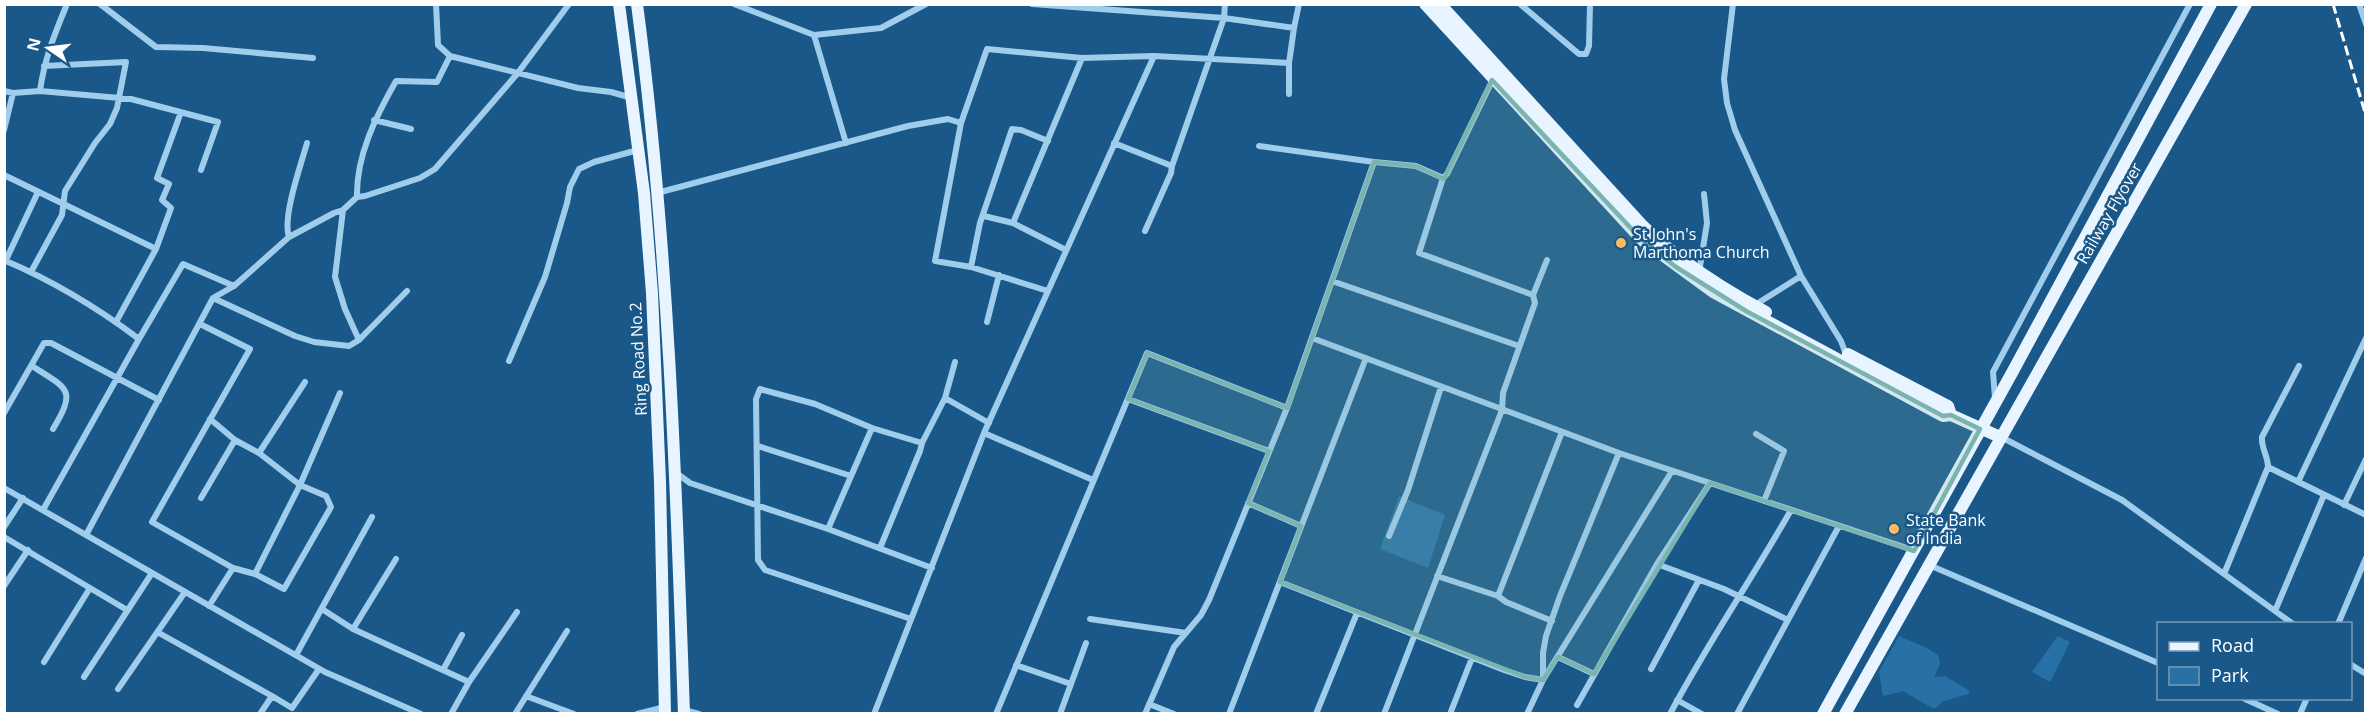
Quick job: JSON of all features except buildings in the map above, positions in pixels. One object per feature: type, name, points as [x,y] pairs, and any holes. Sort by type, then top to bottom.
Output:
[{"type":"main road","name":"Ring Road No.2","points":[[619,4],[638,150],[652,293],[660,482],[665,710]]},
{"type":"main road","name":"Ring Road No.2","points":[[637,4],[655,150],[665,284],[684,712]]},
{"type":"main road","points":[[1425,4],[1492,80],[1642,240],[1746,311],[1847,358]]},
{"type":"main road","points":[[1440,4],[1642,225],[1698,277],[1847,358],[1943,416],[1951,415],[2000,437]]},
{"type":"main road","name":"Railway Flyover","points":[[1823,714],[2013,371],[2211,4]]},
{"type":"main road","name":"Railway Flyover","points":[[1845,714],[2246,4]]},
{"type":"street","points":[[39,91],[44,66],[67,4]]},
{"type":"street","points":[[100,4],[156,47],[204,48],[313,58]]},
{"type":"street","points":[[436,4],[438,45],[450,56],[517,74],[632,98]]},
{"type":"street","points":[[86,535],[213,298],[234,286],[289,237],[343,210],[357,197],[420,178],[435,169],[517,74],[569,4]]},
{"type":"street","points":[[734,4],[814,35],[881,28],[926,4]]},
{"type":"street","points":[[1032,4],[1224,18],[1294,28]]},
{"type":"street","points":[[1145,231],[1171,173],[1224,18],[1225,4]]},
{"type":"street","points":[[1289,94],[1289,63],[1299,4]]},
{"type":"street","points":[[1520,4],[1579,54],[1586,54],[1589,46],[1590,4]]},
{"type":"street","points":[[1733,4],[1724,79],[1727,103],[1735,130],[1801,276],[1841,341],[1847,358]]},
{"type":"street","points":[[1995,402],[1993,372],[2190,4]]},
{"type":"street","points":[[2359,4],[2366,24]]},
{"type":"street","points":[[814,35],[846,143]]},
{"type":"street","points":[[1048,291],[972,267],[935,261],[961,123],[987,49],[1082,58],[1154,56],[1289,63]]},
{"type":"street","points":[[357,197],[356,183],[374,120],[396,81],[437,82],[450,56]]},
{"type":"street","points":[[874,714],[984,433],[1154,56]]},
{"type":"street","points":[[1013,223],[1082,58]]},
{"type":"street","points":[[31,272],[62,215],[65,191],[95,143],[110,124],[119,98],[126,62],[44,66]]},
{"type":"street","points":[[1498,67],[1447,174],[1443,178],[1419,253],[1533,295]]},
{"type":"street","points":[[4,91],[13,93],[39,91],[131,99],[218,122],[201,170]]},
{"type":"street","points":[[4,130],[13,93]]},
{"type":"street","points":[[116,322],[156,249],[171,208],[162,200],[169,184],[157,178],[181,112]]},
{"type":"street","points":[[657,193],[908,126],[948,119],[961,123]]},
{"type":"street","points":[[374,120],[411,129]]},
{"type":"street","points":[[972,267],[980,223],[1012,129],[1021,130],[1048,141]]},
{"type":"street","points":[[289,237],[286,229],[292,197],[307,143]]},
{"type":"street","points":[[1114,143],[1172,166]]},
{"type":"street","points":[[1259,146],[1416,166],[1443,178]]},
{"type":"street","points":[[509,360],[545,277],[570,187],[579,169],[594,162],[638,150]]},
{"type":"street","points":[[1145,714],[1174,647],[1209,600],[1287,408],[1374,162]]},
{"type":"street","points":[[4,175],[156,249]]},
{"type":"street","points":[[38,192],[5,262],[31,272],[116,322],[140,339]]},
{"type":"street","points":[[1698,277],[1707,223],[1704,194]]},
{"type":"street","points":[[343,210],[335,277],[345,309],[359,340]]},
{"type":"street","points":[[984,216],[1013,223],[1066,250]]},
{"type":"street","points":[[1384,714],[1502,410],[1503,393],[1535,303],[1533,295],[1547,260]]},
{"type":"street","points":[[43,510],[183,264],[234,286]]},
{"type":"street","points":[[987,322],[999,275]]},
{"type":"street","points":[[1754,306],[1801,276]]},
{"type":"street","points":[[1332,281],[1519,346]]},
{"type":"street","points":[[213,298],[295,336],[314,342],[349,346],[359,340],[407,291]]},
{"type":"street","points":[[200,324],[250,349],[210,419],[152,522],[233,568],[255,574],[284,589],[331,507],[326,496],[300,485],[259,453],[235,440],[210,419]]},
{"type":"street","points":[[1312,338],[1619,453],[1914,550]]},
{"type":"street","points":[[2298,482],[2365,340]]},
{"type":"street","points":[[4,413],[44,343],[51,343],[159,400]]},
{"type":"street","points":[[996,714],[1147,353],[1287,408]]},
{"type":"street","points":[[1229,714],[1366,358]]},
{"type":"street","points":[[880,548],[920,451],[921,443],[945,398],[955,362]]},
{"type":"street","points":[[32,366],[59,383],[65,391],[66,406],[53,429]]},
{"type":"street","points":[[2224,574],[2268,467],[2268,458],[2261,444],[2262,437],[2299,366]]},
{"type":"street","points":[[259,453],[305,382]]},
{"type":"street","points":[[1389,536],[1408,490],[1442,387]]},
{"type":"street","points":[[911,619],[765,570],[758,560],[756,399],[760,389],[815,404],[872,428],[921,443]]},
{"type":"street","points":[[255,574],[300,485],[340,393]]},
{"type":"street","points":[[945,398],[989,423]]},
{"type":"street","points":[[1128,399],[1269,451]]},
{"type":"street","points":[[828,529],[872,428]]},
{"type":"street","points":[[1498,596],[1562,432]]},
{"type":"street","points":[[984,433],[1093,480]]},
{"type":"street","points":[[1756,434],[1784,451],[1764,501]]},
{"type":"street","points":[[2000,437],[2122,500],[2290,622]]},
{"type":"street","points":[[201,498],[235,440]]},
{"type":"street","points":[[758,446],[851,476]]},
{"type":"street","points":[[1543,680],[1543,653],[1552,621],[1619,453]]},
{"type":"street","points":[[2344,505],[2366,459]]},
{"type":"street","points":[[2268,467],[2366,515]]},
{"type":"street","points":[[1527,714],[1543,680],[1672,471]]},
{"type":"street","points":[[674,472],[690,483],[828,529],[932,568]]},
{"type":"street","points":[[1577,705],[1656,564],[1710,483]]},
{"type":"street","points":[[4,488],[319,669],[408,711],[421,714]]},
{"type":"street","points":[[2275,611],[2324,495]]},
{"type":"street","points":[[4,527],[23,498]]},
{"type":"street","points":[[1248,503],[1301,525]]},
{"type":"street","points":[[1670,714],[1714,633],[1763,560],[1791,510]]},
{"type":"street","points":[[296,655],[372,517]]},
{"type":"street","points":[[1737,714],[1839,526]]},
{"type":"street","points":[[4,537],[127,610]]},
{"type":"street","points":[[4,586],[28,550]]},
{"type":"street","points":[[2339,622],[2366,558]]},
{"type":"street","points":[[353,629],[396,559]]},
{"type":"street","points":[[1656,564],[1739,596],[1788,620]]},
{"type":"street","points":[[1929,565],[2157,663]]},
{"type":"street","points":[[209,606],[233,568]]},
{"type":"street","points":[[84,677],[152,573]]},
{"type":"street","points":[[1437,576],[1498,596],[1506,602],[1552,621]]},
{"type":"street","points":[[1651,669],[1699,580]]},
{"type":"street","points":[[1280,582],[1525,678],[1543,680]]},
{"type":"street","points":[[44,662],[90,588]]},
{"type":"street","points":[[118,689],[159,633],[185,592]]},
{"type":"street","points":[[322,609],[353,629],[469,682]]},
{"type":"street","points":[[451,714],[469,682],[517,612]]},
{"type":"street","points":[[1316,714],[1357,613]]},
{"type":"street","points":[[1090,619],[1186,633]]},
{"type":"street","points":[[515,714],[567,631]]},
{"type":"street","points":[[159,633],[292,708],[319,669]]},
{"type":"street","points":[[443,670],[462,635]]},
{"type":"street","points":[[1060,714],[1086,643]]},
{"type":"street","points":[[1558,657],[1594,674]]},
{"type":"street","points":[[1450,714],[1472,658]]},
{"type":"street","points":[[1016,665],[1071,684]]},
{"type":"street","points":[[2352,665],[2366,674]]},
{"type":"street","points":[[260,714],[272,696]]},
{"type":"street","points":[[526,696],[574,714]]},
{"type":"street","points":[[1677,700],[1702,714]]},
{"type":"street","points":[[2245,700],[2278,714]]},
{"type":"street","points":[[2300,714],[2307,700]]},
{"type":"street","points":[[1149,704],[1174,714]]},
{"type":"street","points":[[637,714],[665,710]]},
{"type":"street","points":[[684,712],[699,714]]},
{"type":"highlighted area","points":[[1492,80],[1642,240],[1676,267],[1746,311],[1943,416],[1951,415],[1980,429],[1914,551],[1710,483],[1594,674],[1558,657],[1543,680],[1525,677],[1280,582],[1301,526],[1248,503],[1269,451],[1128,399],[1147,353],[1287,408],[1374,162],[1416,166],[1444,179]]},
{"type":"green space","points":[[1399,496],[1445,515],[1428,568],[1380,549]]},
{"type":"green space","points":[[1899,636],[1938,655],[1940,664],[1934,677],[1945,676],[1970,691],[1968,694],[1944,701],[1934,709],[1903,691],[1883,696],[1879,672]]},
{"type":"green space","points":[[2058,636],[2070,642],[2050,682],[2032,672]]},
{"type":"railway","points":[[2333,4],[2366,116]]},
{"type":"place","name":"St John's Marthoma Church","points":[[1621,243]]},
{"type":"place","name":"State Bank of India","points":[[1894,529]]}]
